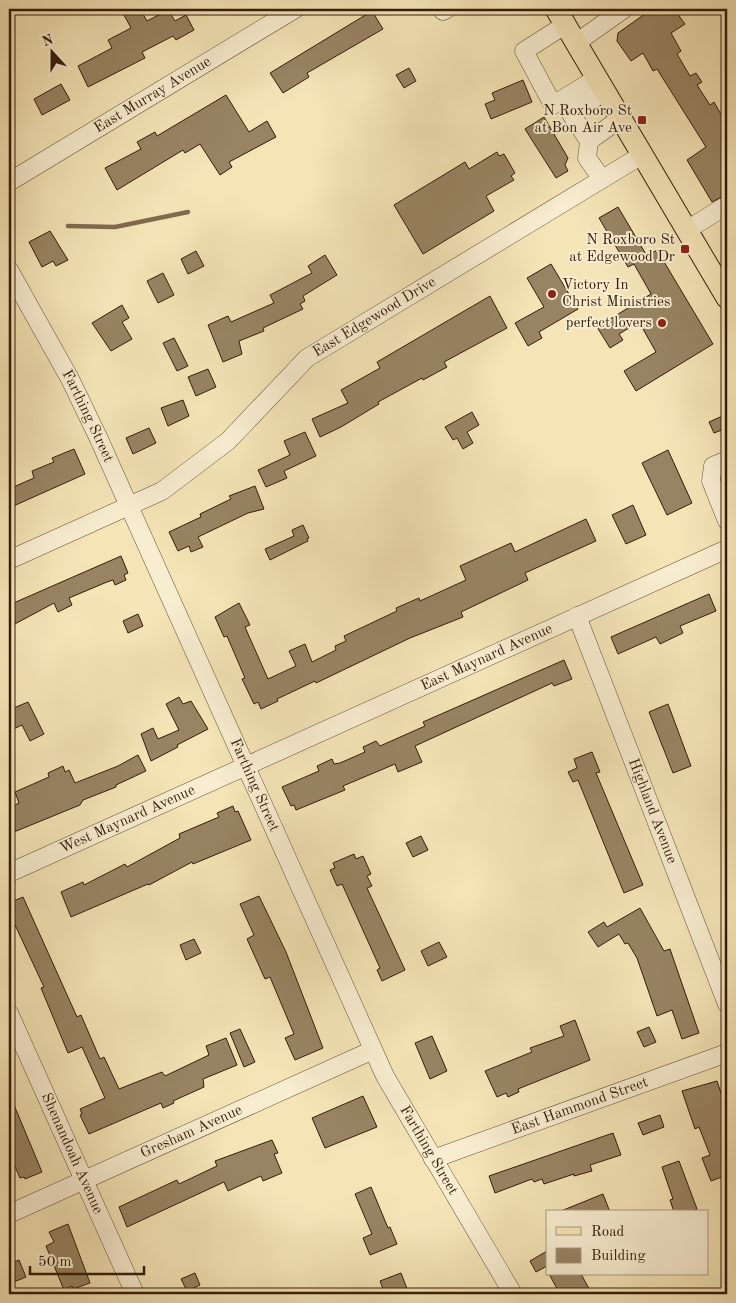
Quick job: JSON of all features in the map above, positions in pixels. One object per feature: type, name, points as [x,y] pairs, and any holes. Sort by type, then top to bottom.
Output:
[{"type":"main road","points":[[560,17],[727,297]]},
{"type":"street","name":"East Murray Avenue","points":[[9,182],[295,9]]},
{"type":"street","points":[[441,9],[443,11],[447,9]]},
{"type":"street","points":[[576,43],[624,9]]},
{"type":"street","points":[[560,17],[524,51],[553,105],[601,84]]},
{"type":"street","points":[[601,84],[571,114],[589,141],[587,158],[602,180]]},
{"type":"street","points":[[589,141],[621,118]]},
{"type":"street","name":"East Edgewood Drive","points":[[9,560],[162,491],[228,441],[307,358],[642,155]]},
{"type":"street","points":[[687,230],[727,205]]},
{"type":"street","name":"Farthing Street","points":[[9,270],[70,379],[384,1076],[514,1294]]},
{"type":"street","points":[[727,460],[714,466],[711,481],[727,521]]},
{"type":"street","name":"East Maynard Avenue","points":[[245,765],[727,549]]},
{"type":"street","name":"Highland Avenue","points":[[577,616],[727,1004]]},
{"type":"street","name":"West Maynard Avenue","points":[[9,873],[245,765]]},
{"type":"street","name":"Shenandoah Avenue","points":[[9,1013],[135,1294]]},
{"type":"street","name":"Gresham Avenue","points":[[9,1214],[373,1050]]},
{"type":"street","name":"East Hammond Street","points":[[433,1159],[727,1054]]},
{"type":"building","points":[[140,9],[147,21],[168,10],[175,21],[186,15],[194,30],[176,40],[173,36],[142,52],[145,58],[88,87],[78,66],[112,48],[108,40],[131,28],[124,15]]},
{"type":"building","points":[[652,9],[674,9],[685,24],[671,33],[681,51],[677,54],[690,76],[696,73],[702,82],[697,85],[710,105],[714,102],[727,125],[727,194],[712,202],[687,160],[706,147],[657,69],[653,71],[643,53],[631,61],[617,41],[618,33]]},
{"type":"building","points":[[372,11],[383,29],[307,73],[309,77],[283,93],[270,73]]},
{"type":"building","points":[[409,68],[416,81],[404,88],[396,75]]},
{"type":"building","points":[[523,80],[532,102],[491,119],[485,104],[495,100],[492,93]]},
{"type":"building","points":[[61,84],[70,100],[42,115],[34,99]]},
{"type":"building","points":[[226,95],[249,132],[267,121],[276,137],[229,162],[232,167],[220,175],[200,144],[185,153],[183,150],[117,190],[105,168],[141,149],[137,142],[155,132],[157,136]]},
{"type":"building","points":[[544,117],[568,158],[565,165],[568,171],[556,178],[525,129]]},
{"type":"building","points":[[497,152],[499,156],[504,154],[515,173],[511,176],[514,180],[486,196],[494,211],[423,254],[394,205],[465,162],[469,169]]},
{"type":"building","points":[[618,207],[647,256],[657,250],[713,344],[636,391],[624,371],[656,352],[639,322],[619,334],[623,340],[610,348],[597,327],[651,294],[634,264],[628,267],[599,218]]},
{"type":"building","points":[[50,231],[68,260],[56,266],[53,261],[42,267],[29,242]]},
{"type":"building","points":[[196,251],[204,266],[188,274],[181,259]]},
{"type":"building","points":[[325,255],[337,275],[303,296],[305,301],[300,304],[303,309],[263,328],[264,331],[239,341],[242,354],[223,362],[208,325],[228,316],[231,322],[274,303],[270,295],[312,273],[308,266]]},
{"type":"building","name":"Victory In Christ Ministries","points":[[551,264],[578,309],[539,332],[542,338],[528,346],[515,323],[544,307],[527,278]]},
{"type":"building","points":[[163,273],[174,295],[158,303],[147,281]]},
{"type":"building","points":[[490,296],[507,328],[444,362],[447,367],[378,402],[379,404],[341,427],[320,437],[312,419],[348,403],[341,390],[380,368],[377,362]]},
{"type":"building","points":[[122,305],[129,318],[122,322],[132,339],[111,351],[92,323]]},
{"type":"building","points":[[174,338],[188,366],[177,371],[163,343]]},
{"type":"building","points":[[208,369],[216,387],[196,396],[188,377]]},
{"type":"building","points":[[183,400],[189,416],[168,426],[161,408]]},
{"type":"building","points":[[472,412],[479,425],[467,432],[473,443],[463,449],[457,438],[453,440],[445,427]]},
{"type":"building","points":[[727,414],[727,428],[714,433],[709,422]]},
{"type":"building","points":[[149,428],[156,443],[133,454],[126,438]]},
{"type":"building","points":[[305,432],[316,456],[284,471],[287,478],[266,487],[258,470],[290,455],[284,441]]},
{"type":"building","points":[[74,449],[85,474],[9,508],[9,489],[34,478],[32,471],[54,462],[52,458]]},
{"type":"building","points":[[668,450],[692,503],[667,515],[642,463]]},
{"type":"building","points":[[255,486],[264,509],[248,513],[198,537],[203,547],[191,552],[189,546],[178,551],[169,532],[201,517],[200,514],[231,499],[229,496]]},
{"type":"building","points":[[633,505],[646,535],[626,544],[612,515]]},
{"type":"building","points":[[586,519],[596,541],[525,573],[528,580],[461,612],[463,617],[410,638],[316,683],[315,681],[277,699],[278,701],[261,709],[258,702],[254,704],[242,679],[245,678],[227,636],[224,637],[215,617],[239,603],[250,625],[245,627],[268,679],[296,666],[289,651],[305,644],[312,662],[336,650],[335,646],[346,641],[344,636],[397,611],[396,608],[419,598],[420,601],[466,580],[460,566],[511,543],[515,552]]},
{"type":"building","points":[[303,525],[309,538],[307,539],[308,541],[270,560],[265,549],[294,536],[292,530]]},
{"type":"building","points":[[121,556],[128,573],[124,575],[126,580],[115,585],[113,580],[69,598],[72,605],[58,612],[54,603],[13,625],[9,616],[9,605]]},
{"type":"building","points":[[709,594],[716,611],[680,626],[683,633],[660,644],[656,637],[618,654],[611,637]]},
{"type":"building","points":[[138,614],[143,626],[128,633],[123,621]]},
{"type":"building","points":[[564,660],[572,679],[554,686],[552,683],[415,746],[422,762],[398,772],[395,764],[343,786],[345,790],[296,810],[294,805],[291,806],[282,787],[319,771],[317,766],[332,759],[334,764],[340,763],[365,752],[363,747],[376,741],[380,746],[425,726],[423,722]]},
{"type":"building","points":[[179,697],[183,704],[191,701],[208,729],[151,761],[141,734],[153,728],[158,739],[179,730],[166,704]]},
{"type":"building","points":[[28,702],[44,734],[30,741],[22,725],[9,731],[9,710]]},
{"type":"building","points":[[668,704],[691,766],[673,773],[649,712]]},
{"type":"building","points":[[592,752],[600,772],[596,773],[643,885],[624,893],[578,780],[573,782],[568,772],[577,768],[574,759]]},
{"type":"building","points":[[138,755],[146,771],[116,785],[116,787],[83,800],[80,805],[9,834],[9,808],[19,803],[15,792],[49,777],[48,773],[63,766],[65,772],[69,770],[75,783],[118,766]]},
{"type":"building","points":[[233,806],[235,812],[238,811],[251,840],[193,864],[192,862],[149,885],[71,917],[61,892],[83,882],[84,885],[125,864],[127,867],[180,838],[179,834],[219,817],[217,813]]},
{"type":"building","points":[[421,836],[428,850],[413,857],[406,843]]},
{"type":"building","points":[[354,854],[356,859],[363,856],[371,874],[367,876],[372,886],[367,888],[405,970],[382,981],[377,970],[380,968],[342,884],[337,886],[330,870],[335,868],[333,863]]},
{"type":"building","points":[[259,896],[286,952],[323,1048],[295,1060],[285,1038],[294,1034],[270,977],[265,979],[247,939],[254,935],[240,904]]},
{"type":"building","points":[[23,897],[77,1017],[81,1015],[100,1059],[104,1057],[119,1089],[162,1072],[165,1076],[209,1055],[206,1046],[226,1038],[237,1065],[203,1079],[204,1087],[173,1101],[174,1103],[163,1108],[161,1103],[89,1134],[80,1115],[82,1114],[80,1109],[105,1098],[82,1047],[68,1053],[41,988],[44,987],[9,912],[9,903]]},
{"type":"building","points":[[640,908],[664,951],[670,949],[699,1033],[682,1039],[672,1010],[657,1016],[637,958],[628,943],[625,944],[619,934],[598,947],[588,932],[604,922],[607,927]]},
{"type":"building","points":[[194,939],[201,953],[186,960],[180,945]]},
{"type":"building","points":[[439,942],[447,957],[428,966],[421,951]]},
{"type":"building","points":[[575,1020],[590,1060],[518,1089],[519,1092],[508,1097],[506,1093],[497,1097],[485,1071],[532,1052],[530,1048],[564,1036],[560,1026]]},
{"type":"building","points":[[649,1027],[656,1042],[644,1047],[637,1032]]},
{"type":"building","points":[[240,1029],[255,1062],[244,1067],[230,1033]]},
{"type":"building","points":[[432,1036],[447,1071],[430,1079],[415,1043]]},
{"type":"building","points":[[717,1081],[727,1111],[727,1175],[711,1181],[702,1158],[710,1155],[699,1127],[695,1129],[682,1091]]},
{"type":"building","points":[[9,1093],[42,1172],[25,1179],[24,1177],[20,1178],[9,1153]]},
{"type":"building","points":[[363,1096],[377,1127],[325,1148],[312,1118]]},
{"type":"building","points":[[660,1115],[664,1127],[643,1135],[638,1123]]},
{"type":"building","points":[[613,1133],[621,1155],[590,1165],[592,1171],[574,1176],[574,1174],[544,1184],[542,1179],[534,1182],[532,1179],[495,1193],[489,1176]]},
{"type":"building","points":[[272,1140],[278,1153],[274,1154],[282,1173],[263,1181],[261,1176],[228,1191],[224,1182],[127,1227],[119,1207],[177,1180],[179,1184],[217,1166],[215,1161]]},
{"type":"building","points":[[679,1161],[697,1209],[673,1210],[670,1200],[673,1199],[662,1167]]},
{"type":"building","points":[[371,1187],[388,1228],[390,1227],[397,1244],[370,1255],[363,1238],[372,1234],[355,1194]]},
{"type":"building","points":[[603,1194],[609,1210],[563,1210]]},
{"type":"building","points":[[68,1224],[90,1283],[73,1289],[72,1286],[64,1290],[46,1246],[54,1242],[49,1232]]},
{"type":"building","points":[[546,1252],[546,1267],[536,1272],[530,1261]]},
{"type":"building","points":[[19,1260],[26,1277],[9,1284],[9,1264]]},
{"type":"building","points":[[195,1273],[200,1285],[187,1291],[181,1279]]},
{"type":"building","points":[[401,1273],[409,1294],[385,1294],[380,1281]]},
{"type":"building","points":[[550,1276],[582,1276],[592,1294],[560,1294]]},
{"type":"waterway","points":[[68,226],[115,227],[188,212]]},
{"type":"place","name":"N Roxboro St at Bon Air Ave","points":[[642,120]]},
{"type":"place","name":"N Roxboro St at Edgewood Dr","points":[[685,249]]},
{"type":"place","name":"Victory In Christ Ministries","points":[[552,294]]},
{"type":"place","name":"perfect lovers","points":[[662,323]]}]
